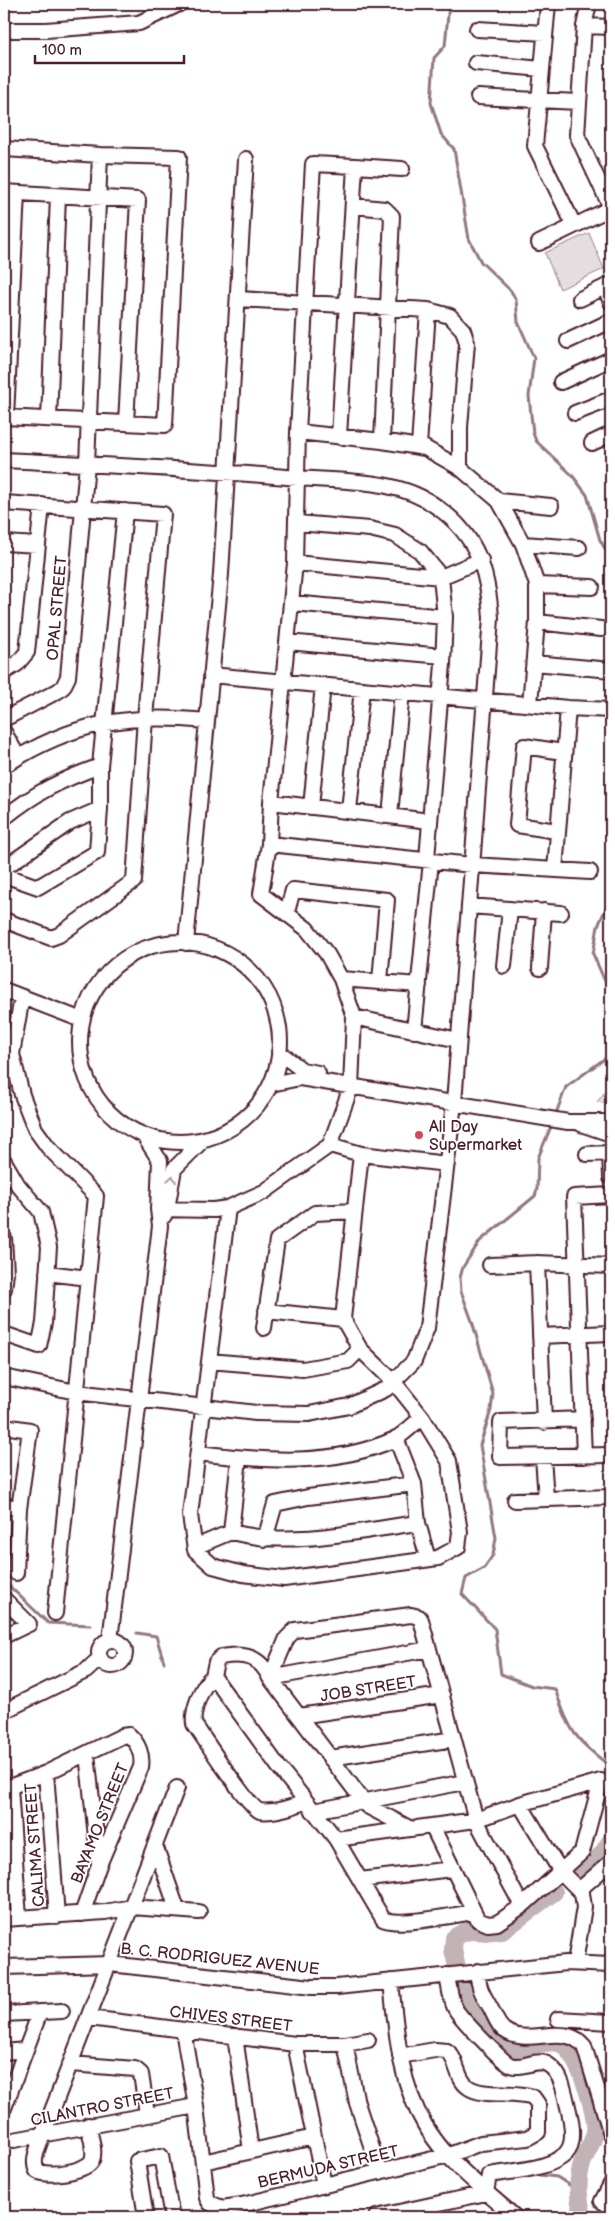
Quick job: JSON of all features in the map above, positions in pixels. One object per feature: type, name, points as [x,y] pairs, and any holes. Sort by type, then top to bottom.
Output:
[{"type":"street","points":[[4,30],[46,30],[139,23],[179,4]]},
{"type":"street","points":[[548,4],[535,146],[574,225]]},
{"type":"street","points":[[538,243],[611,208],[577,135],[584,26],[589,4]]},
{"type":"street","points":[[584,26],[611,27]]},
{"type":"street","points":[[478,29],[545,34]]},
{"type":"street","points":[[476,63],[542,69]]},
{"type":"street","points":[[478,97],[578,102]]},
{"type":"street","points":[[4,149],[100,155],[179,157],[165,425],[5,417],[10,193],[138,200],[126,423]]},
{"type":"street","name":"OPAL STREET","points":[[4,719],[58,691],[66,682],[81,508],[87,464],[100,155]]},
{"type":"street","points":[[186,943],[229,472],[246,159]]},
{"type":"street","points":[[163,1209],[214,1210],[228,1208],[264,1192],[330,1145],[356,1084],[354,1017],[341,979],[327,954],[307,929],[261,894],[269,844],[270,802],[296,563],[296,478],[313,164],[402,169]]},
{"type":"street","points":[[339,437],[355,166]]},
{"type":"street","points":[[598,181],[611,176]]},
{"type":"street","points":[[49,419],[58,196]]},
{"type":"street","points":[[354,206],[386,209],[392,216],[382,441]]},
{"type":"street","points":[[580,299],[608,286],[611,302]]},
{"type":"street","points":[[238,299],[428,310],[450,316],[463,330],[466,338],[460,427],[460,468]]},
{"type":"street","points":[[419,446],[428,310]]},
{"type":"street","points":[[568,341],[611,321]]},
{"type":"street","points":[[561,382],[611,360]]},
{"type":"street","points":[[575,413],[611,399]]},
{"type":"street","points":[[298,432],[419,446],[460,468],[499,501],[523,544],[537,585],[537,622],[530,704]]},
{"type":"street","points":[[592,443],[611,434]]},
{"type":"street","points":[[4,460],[229,472],[365,483],[406,490],[436,506],[450,517],[473,545],[481,560],[487,580],[491,618],[454,1103],[427,1328],[414,1361],[386,1389],[349,1406],[309,1414],[256,1413],[76,1392],[4,1377]]},
{"type":"street","points":[[499,501],[551,506]]},
{"type":"street","points":[[4,502],[163,514],[145,718],[134,881],[60,935],[51,938],[4,920]]},
{"type":"street","points":[[4,672],[17,664],[27,652],[42,505]]},
{"type":"street","points":[[4,875],[38,886],[96,852],[100,809],[100,766],[125,511]]},
{"type":"street","points":[[296,523],[370,529],[395,535],[420,551],[441,577],[445,617],[443,656],[430,821],[429,860],[414,1031]]},
{"type":"street","points":[[4,543],[38,546]]},
{"type":"street","points":[[523,544],[579,548]]},
{"type":"street","points":[[296,563],[441,577],[481,560]]},
{"type":"street","points":[[537,585],[592,587]]},
{"type":"street","points":[[292,603],[445,617]]},
{"type":"street","points":[[537,622],[601,629]]},
{"type":"street","points":[[288,642],[443,656]]},
{"type":"street","points":[[534,663],[611,670]]},
{"type":"street","points":[[211,674],[568,708],[611,710]]},
{"type":"street","points":[[311,807],[323,685]]},
{"type":"street","points":[[349,810],[362,689]]},
{"type":"street","points":[[390,815],[402,692]]},
{"type":"street","points":[[555,870],[568,708]]},
{"type":"street","points":[[4,766],[18,757],[77,730],[105,722],[145,718],[206,721]]},
{"type":"street","points":[[4,732],[18,757]]},
{"type":"street","points":[[558,831],[517,825],[524,746],[563,752]]},
{"type":"street","points":[[4,818],[27,799],[58,781],[100,766]]},
{"type":"street","points":[[270,802],[430,821]]},
{"type":"street","points":[[4,868],[70,822],[100,809]]},
{"type":"street","points":[[269,844],[472,865],[590,872]]},
{"type":"street","points":[[287,912],[293,890],[387,900],[380,981]]},
{"type":"street","points":[[469,906],[561,912]]},
{"type":"street","points":[[504,966],[510,909]]},
{"type":"street","points":[[540,968],[544,911]]},
{"type":"street","points":[[186,943],[222,952],[247,969],[258,980],[273,1007],[278,1021],[279,1052],[271,1084],[259,1103],[244,1119],[225,1131],[204,1139],[177,1142],[144,1136],[110,1114],[96,1098],[87,1080],[81,1061],[79,1040],[82,1020],[93,992],[102,979],[125,959],[150,948],[186,943]]},
{"type":"street","points":[[341,979],[419,985]]},
{"type":"street","points":[[4,990],[82,1020]]},
{"type":"street","points":[[22,997],[8,1053],[22,1095],[35,1129],[48,1147],[96,1196],[55,1613]]},
{"type":"street","points":[[354,1017],[458,1040]]},
{"type":"street","points":[[279,1052],[302,1070],[356,1084],[542,1118],[573,1122],[611,1122]]},
{"type":"street","points":[[271,1084],[300,1078],[356,1084]]},
{"type":"street","points":[[573,1122],[611,1134]]},
{"type":"street","points":[[144,1136],[160,1161],[163,1209]]},
{"type":"street","points":[[110,1640],[163,1209],[174,1169],[204,1139]]},
{"type":"street","points":[[330,1145],[360,1154],[447,1164]]},
{"type":"street","points":[[587,1154],[610,1153],[611,1178]]},
{"type":"street","points":[[228,1208],[205,1407],[190,1514],[195,1550],[213,1566],[243,1574],[284,1579],[438,1558],[458,1547],[460,1532],[449,1461],[422,1417],[394,1382],[360,1349],[343,1319],[360,1154]]},
{"type":"street","points":[[4,1161],[18,1185],[41,1212],[49,1247],[44,1323],[39,1346],[4,1334]]},
{"type":"street","points":[[584,1456],[574,1197],[611,1194]]},
{"type":"street","points":[[264,1328],[277,1240],[315,1213],[354,1211]]},
{"type":"street","points":[[4,1238],[6,1273],[4,1288]]},
{"type":"street","points":[[537,1263],[544,1422]]},
{"type":"street","points":[[490,1265],[537,1263],[611,1266]]},
{"type":"street","points":[[47,1273],[88,1278]]},
{"type":"street","points":[[266,1311],[343,1319]]},
{"type":"street","points":[[540,1336],[611,1333]]},
{"type":"street","points":[[209,1361],[303,1370],[348,1361],[360,1349]]},
{"type":"street","points":[[198,1453],[239,1458],[282,1460],[346,1455],[396,1438],[422,1417]]},
{"type":"street","points":[[583,1419],[544,1422],[501,1422],[500,1457],[611,1455]]},
{"type":"street","points":[[4,1426],[30,1430],[19,1509],[16,1573]]},
{"type":"street","points":[[396,1438],[414,1484],[418,1523],[428,1559]]},
{"type":"street","points":[[543,1457],[546,1499]]},
{"type":"street","points":[[231,1532],[239,1458]]},
{"type":"street","points":[[265,1539],[274,1504],[414,1484]]},
{"type":"street","points":[[515,1500],[611,1497]]},
{"type":"street","points":[[4,1505],[19,1509]]},
{"type":"street","points":[[194,1547],[231,1532],[265,1539],[291,1541],[418,1523]]},
{"type":"street","points":[[4,1599],[29,1624],[4,1636]]},
{"type":"street","points":[[270,1678],[290,1632],[301,1628],[416,1616],[421,1620],[476,1820],[522,1906]]},
{"type":"street","points":[[4,1710],[86,1671],[100,1658],[100,1646],[110,1640],[119,1642],[124,1648],[122,1661],[110,1665],[100,1658]]},
{"type":"street","points":[[270,1678],[429,1649]]},
{"type":"street","points":[[411,1829],[374,1811],[362,1800],[270,1678],[262,1663],[253,1658],[242,1656],[221,1657],[216,1662],[214,1676],[205,1685],[193,1717],[194,1724],[244,1796],[253,1807],[260,1811],[362,1800],[465,1782]]},
{"type":"street","points":[[214,1676],[309,1806],[336,1839],[386,1920],[437,1918],[474,1912]]},
{"type":"street","name":"JOB STREET","points":[[299,1716],[442,1695]]},
{"type":"street","name":"BAYAMO STREET","points":[[7,1788],[46,1773],[122,1736],[129,1735],[137,1744],[142,1755],[141,1767],[99,1864],[82,1914]]},
{"type":"street","points":[[330,1758],[454,1739]]},
{"type":"street","points":[[87,1754],[99,1864]]},
{"type":"street","name":"CALIMA STREET","points":[[46,1773],[57,1916]]},
{"type":"street","points":[[336,1839],[476,1820],[520,1804],[601,1781],[582,1852],[522,1906],[497,1923],[492,1924],[478,1920],[432,1826]]},
{"type":"street","points":[[7,1788],[19,1918]]},
{"type":"street","points":[[88,2125],[92,2160],[81,2168],[49,2175],[42,2174],[34,2166],[43,2134],[177,1788]]},
{"type":"street","points":[[520,1804],[561,1872],[580,1889],[584,1899],[576,1963]]},
{"type":"street","points":[[155,1845],[177,1909]]},
{"type":"street","points":[[580,1889],[611,1862]]},
{"type":"street","points":[[360,1880],[452,1869]]},
{"type":"street","points":[[4,1919],[105,1912],[132,1907],[198,1912]]},
{"type":"street","name":"B. C. RODRIGUEZ AVENUE","points":[[4,1967],[110,1964],[312,1988],[576,1963],[611,1965]]},
{"type":"street","points":[[476,1971],[478,1987],[502,2029],[510,2034],[521,2036],[570,2035],[578,2038],[584,2046],[611,2134]]},
{"type":"street","points":[[449,1975],[455,2009],[495,2053],[509,2065],[517,2066],[539,2062],[549,2065],[556,2072],[570,2116],[572,2134],[570,2148],[562,2158],[551,2164],[489,2176],[486,2193]]},
{"type":"street","points":[[391,1981],[400,2056],[417,2109],[426,2126],[449,2155],[486,2193],[515,2217]]},
{"type":"street","points":[[4,2014],[62,2011]]},
{"type":"street","points":[[4,2108],[6,2093],[40,2012]]},
{"type":"street","name":"CHIVES STREET","points":[[89,2018],[295,2044],[345,2044],[368,2040]]},
{"type":"street","points":[[558,2019],[611,2022]]},
{"type":"street","points":[[183,2030],[196,2106],[202,2162],[314,2137]]},
{"type":"street","points":[[235,2036],[251,2151]]},
{"type":"street","points":[[295,2044],[324,2185]]},
{"type":"street","points":[[345,2044],[356,2103],[380,2172]]},
{"type":"street","points":[[4,2052],[25,2050]]},
{"type":"street","name":"BERMUDA STREET","points":[[202,2162],[207,2198],[215,2206],[242,2205],[449,2155],[481,2143],[536,2135],[539,2128],[536,2100],[528,2095],[478,2091],[466,2086],[453,2058],[447,2051],[435,2050],[400,2056]]},
{"type":"street","points":[[71,2064],[135,2069],[141,2074],[147,2114]]},
{"type":"street","name":"CILANTRO STREET","points":[[11,2138],[43,2134],[196,2106]]},
{"type":"street","points":[[146,2217],[137,2161],[161,2156],[172,2217]]},
{"type":"street","points":[[376,2217],[486,2193]]},
{"type":"shaded area","points":[[589,233],[604,269],[560,289],[545,253]]},
{"type":"shaded area","points":[[611,1084],[611,1105],[597,1102]]},
{"type":"waterway","points":[[449,4],[445,46],[434,58],[431,103],[441,134],[454,149],[469,239],[481,262],[511,291],[516,300],[518,322],[534,358],[529,396],[533,433],[536,441],[572,475],[587,495],[600,540],[611,559]]},
{"type":"waterway","points":[[611,897],[598,926],[593,954],[611,995]]},
{"type":"waterway","points":[[555,1116],[566,1087],[611,1054]]},
{"type":"waterway","points":[[552,1124],[538,1158],[535,1196],[480,1241],[463,1267],[460,1278],[461,1291],[472,1321],[493,1394],[491,1410],[480,1445],[496,1538],[493,1555],[484,1568],[466,1578],[462,1594],[495,1629],[501,1674],[532,1686],[555,1689],[565,1716],[575,1734],[581,1742],[611,1767]]},
{"type":"waterway","points":[[4,1581],[48,1623],[91,1625]]},
{"type":"waterway","points":[[137,1633],[156,1636],[164,1662]]},
{"type":"waterway","points":[[581,1875],[602,1854],[611,1840]]},
{"type":"waterway","points":[[554,1892],[502,1931],[472,1931],[454,1938],[453,1950],[465,2000],[509,2049],[552,2042],[558,2043],[565,2047],[579,2068],[590,2097],[595,2123],[594,2136],[583,2161],[579,2176],[579,2196],[583,2217]]},
{"type":"waterway","points":[[496,2182],[539,2175],[557,2177],[577,2190]]},
{"type":"place","name":"All Day Supermarket","points":[[419,1135]]}]
